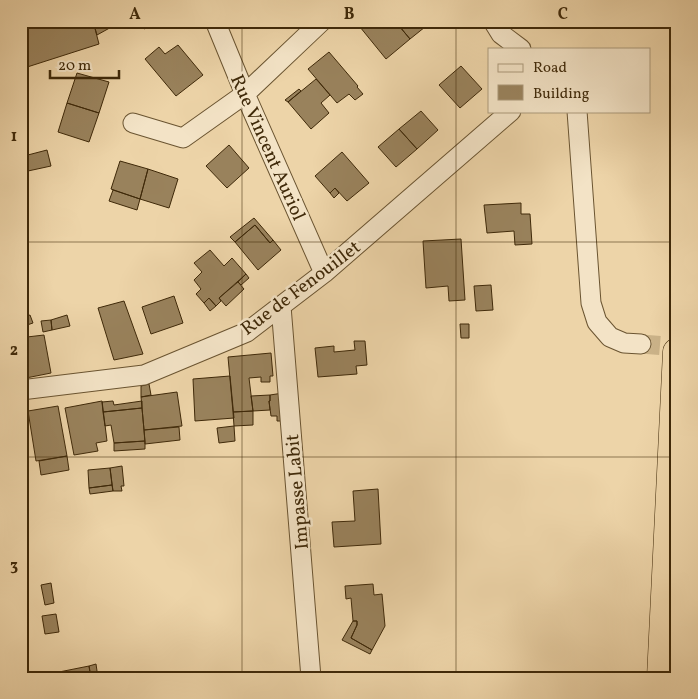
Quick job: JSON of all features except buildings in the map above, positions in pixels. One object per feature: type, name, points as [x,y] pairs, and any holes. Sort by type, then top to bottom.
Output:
[{"type":"highway","points":[[661,678],[677,352]]},
{"type":"street","name":"Rue Vincent Auriol","points":[[215,21],[324,273]]},
{"type":"street","points":[[133,123],[183,138],[245,94],[322,21]]},
{"type":"street","points":[[493,21],[501,34],[519,48]]},
{"type":"street","name":"Rue de Fenouillet","points":[[21,390],[144,376],[247,332],[324,273],[510,112]]},
{"type":"street","points":[[577,112],[591,303],[597,322],[610,337],[624,343],[641,344]]},
{"type":"street","name":"Impasse Labit","points":[[281,306],[311,678]]},
{"type":"tunnel","points":[[641,344],[677,347]]}]
